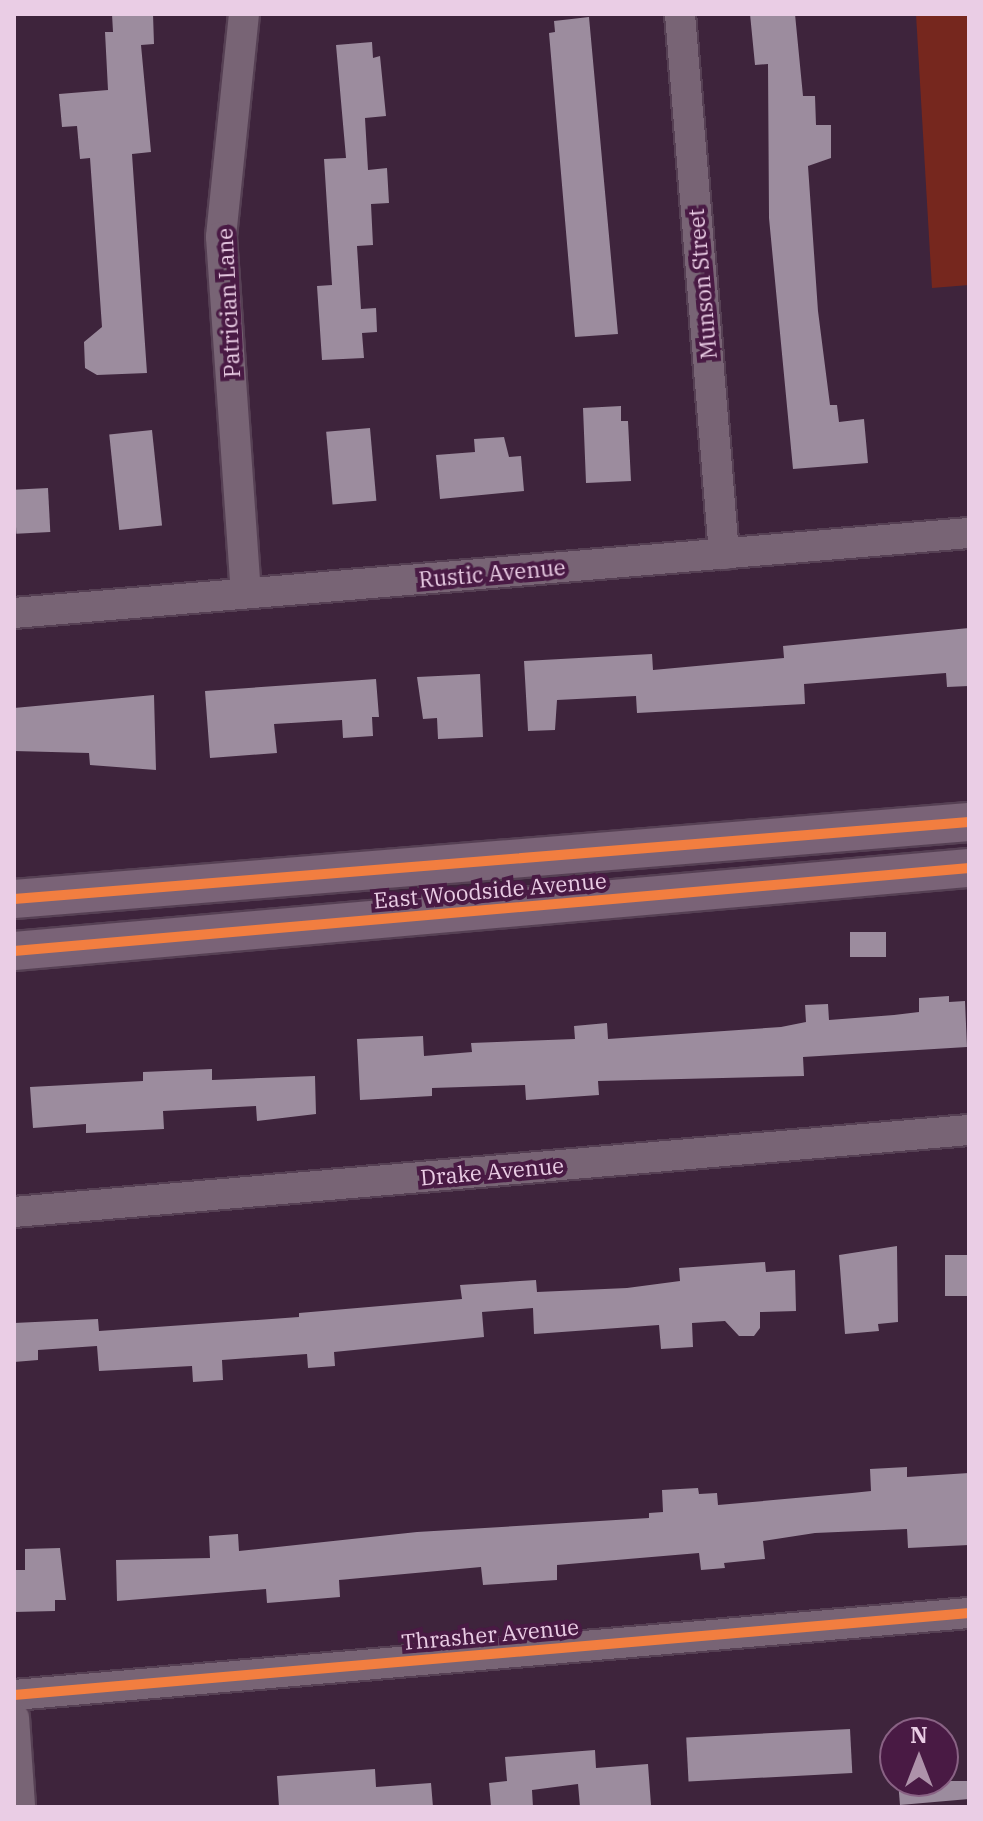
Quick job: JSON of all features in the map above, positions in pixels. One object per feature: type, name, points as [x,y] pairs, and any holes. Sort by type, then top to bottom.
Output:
[{"type":"main road","name":"East Woodside Avenue","points":[[14,899],[969,822]]},
{"type":"main road","name":"East Woodside Avenue","points":[[14,951],[969,868]]},
{"type":"street","name":"Patrician Lane","points":[[244,14],[221,237],[246,593]]},
{"type":"street","name":"Munson Street","points":[[680,14],[724,554]]},
{"type":"street","name":"Rustic Avenue","points":[[14,613],[969,533]]},
{"type":"street","name":"Drake Avenue","points":[[14,1212],[969,1130]]},
{"type":"street","name":"Thrasher Avenue","points":[[14,1695],[969,1613]]},
{"type":"street","points":[[14,1718],[20,1807]]},
{"type":"shaded area","points":[[916,14],[969,14],[969,285],[932,288]]},
{"type":"building","points":[[112,14],[153,14],[154,44],[141,45],[151,152],[132,154],[147,373],[97,375],[85,368],[84,342],[102,327],[90,158],[80,159],[77,126],[62,127],[59,94],[108,90],[105,32],[113,32]]},
{"type":"building","points":[[750,14],[795,14],[803,96],[815,96],[816,125],[831,125],[831,158],[808,166],[818,311],[830,405],[837,405],[839,422],[864,419],[868,463],[793,469],[769,218],[768,64],[755,65]]},
{"type":"building","points":[[589,17],[618,334],[575,337],[549,33],[555,32],[554,21]]},
{"type":"building","points":[[372,42],[373,58],[380,56],[386,116],[365,118],[368,170],[387,168],[389,203],[371,204],[373,245],[357,246],[361,309],[376,308],[377,332],[362,333],[364,358],[322,360],[317,286],[332,285],[324,159],[346,158],[336,45]]},
{"type":"building","points":[[621,406],[621,421],[628,421],[631,481],[586,483],[583,408]]},
{"type":"building","points":[[370,428],[376,501],[333,505],[326,432]]},
{"type":"building","points":[[152,430],[162,525],[119,530],[109,434]]},
{"type":"building","points":[[504,437],[509,457],[521,456],[524,491],[440,499],[436,455],[475,452],[474,439]]},
{"type":"building","points":[[48,488],[50,532],[16,534],[14,490]]},
{"type":"building","points":[[969,628],[969,686],[947,687],[946,673],[804,684],[805,704],[637,713],[636,696],[557,700],[555,730],[528,731],[524,661],[652,654],[653,670],[784,658],[783,646]]},
{"type":"building","points":[[480,674],[483,737],[438,739],[437,718],[423,719],[417,677]]},
{"type":"building","points":[[376,679],[379,717],[372,717],[373,736],[343,738],[342,720],[274,724],[277,753],[210,758],[205,691]]},
{"type":"building","points":[[154,695],[156,770],[90,765],[89,753],[14,751],[14,708]]},
{"type":"building","points":[[850,932],[886,932],[886,957],[850,957]]},
{"type":"building","points":[[949,996],[949,1002],[965,1001],[967,1047],[803,1057],[804,1076],[598,1081],[599,1095],[526,1100],[525,1085],[432,1088],[432,1096],[360,1100],[357,1039],[423,1036],[424,1056],[472,1052],[471,1043],[575,1039],[574,1026],[607,1023],[608,1039],[781,1027],[806,1022],[805,1005],[828,1004],[829,1020],[919,1012],[919,998]]},
{"type":"building","points":[[212,1069],[212,1080],[315,1076],[316,1114],[257,1121],[256,1106],[163,1111],[164,1129],[86,1133],[86,1124],[33,1128],[30,1087],[143,1081],[143,1072]]},
{"type":"building","points":[[897,1246],[898,1322],[878,1324],[879,1331],[845,1334],[839,1255]]},
{"type":"building","points":[[945,1255],[969,1255],[969,1296],[945,1296]]},
{"type":"building","points":[[765,1262],[766,1272],[795,1270],[796,1311],[760,1312],[760,1328],[754,1336],[739,1336],[725,1321],[692,1323],[693,1347],[661,1349],[659,1325],[534,1334],[533,1308],[482,1312],[484,1337],[334,1352],[335,1366],[308,1368],[307,1354],[222,1360],[223,1380],[193,1382],[192,1366],[99,1371],[97,1346],[38,1350],[38,1360],[14,1362],[14,1323],[98,1319],[99,1331],[299,1317],[299,1313],[462,1299],[460,1285],[536,1280],[537,1292],[627,1288],[680,1281],[679,1268]]},
{"type":"building","points":[[907,1467],[907,1477],[969,1473],[969,1545],[908,1548],[907,1529],[815,1533],[763,1541],[765,1559],[724,1563],[725,1568],[701,1570],[699,1553],[557,1565],[557,1580],[483,1585],[481,1567],[339,1580],[340,1597],[267,1603],[266,1589],[117,1601],[116,1560],[210,1558],[209,1536],[238,1534],[239,1551],[417,1532],[649,1518],[649,1513],[663,1512],[662,1490],[698,1488],[699,1494],[717,1493],[718,1505],[852,1493],[871,1491],[870,1469]]},
{"type":"building","points":[[60,1548],[66,1600],[55,1600],[55,1611],[14,1612],[14,1570],[25,1570],[25,1549]]},
{"type":"building","points":[[850,1729],[852,1773],[689,1782],[686,1738]]},
{"type":"building","points":[[595,1750],[596,1768],[648,1764],[651,1805],[580,1807],[578,1784],[532,1790],[533,1807],[491,1807],[489,1783],[507,1781],[505,1757]]},
{"type":"building","points":[[375,1769],[376,1787],[431,1783],[433,1807],[279,1807],[277,1776]]},
{"type":"building","points":[[959,1781],[969,1781],[969,1799],[900,1805],[899,1797],[959,1797]]},
{"type":"cycle path","points":[[14,899],[969,822]]},
{"type":"cycle path","points":[[14,951],[969,868]]},
{"type":"cycle path","points":[[14,1695],[969,1613]]}]
